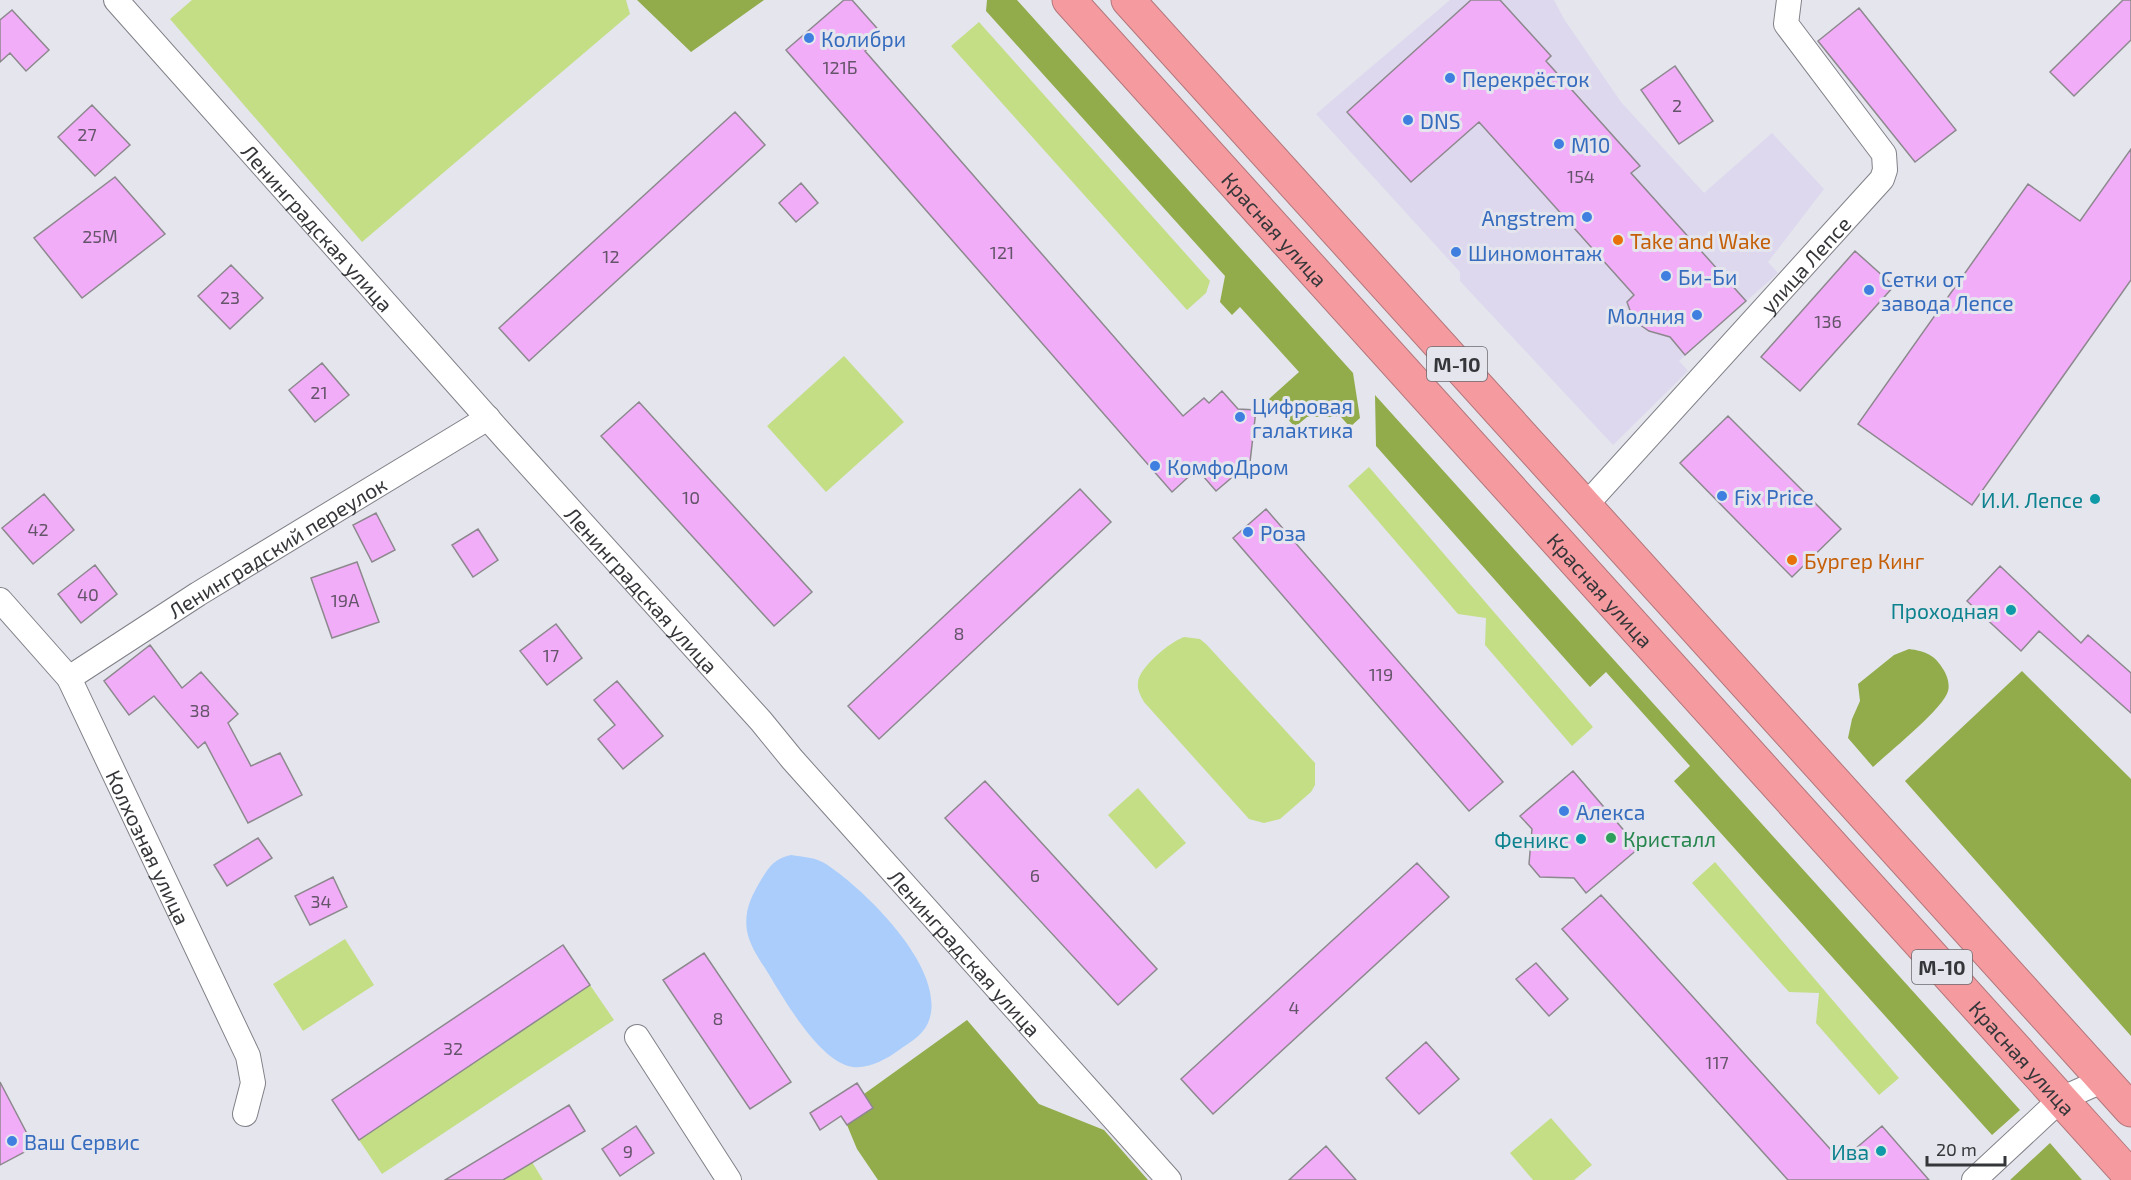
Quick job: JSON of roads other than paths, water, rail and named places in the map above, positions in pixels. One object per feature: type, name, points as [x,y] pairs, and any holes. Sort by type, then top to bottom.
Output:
[{"type":"highway","name":"Красная улица","points":[[1069,0],[2131,1177]]},
{"type":"highway","name":"М-10","points":[[1128,0],[2131,1110]]},
{"type":"street","name":"Ленинградская улица","points":[[116,0],[1169,1180]]},
{"type":"street","name":"улица Лепсе","points":[[1585,506],[1882,179],[1886,170],[1884,154],[1786,24],[1789,0]]},
{"type":"street","name":"Ленинградский переулок","points":[[69,678],[198,594],[488,418]]},
{"type":"street","name":"Колхозная улица","points":[[0,600],[69,678],[248,1056],[253,1083],[245,1114]]},
{"type":"street","points":[[637,1037],[729,1180]]},
{"type":"street","points":[[1974,1180],[2061,1099],[2104,1080]]},
{"type":"water","points":[[791,855],[826,864],[861,892],[900,933],[927,980],[931,1002],[926,1027],[911,1042],[877,1063],[853,1067],[841,1063],[818,1045],[788,1006],[752,945],[746,924],[751,898],[770,867],[776,861]]},
{"type":"place","name":"Колибри","points":[[809,38]]},
{"type":"place","name":"Перекрёсток","points":[[1450,78]]},
{"type":"place","name":"DNS","points":[[1408,120]]},
{"type":"place","name":"М10","points":[[1559,144]]},
{"type":"place","name":"Angstrem","points":[[1587,217]]},
{"type":"place","name":"Take and Wake","points":[[1618,240]]},
{"type":"place","name":"Шиномонтаж","points":[[1456,252]]},
{"type":"place","name":"Би-Би","points":[[1666,276]]},
{"type":"place","name":"Сетки от завода Лепсе","points":[[1869,290]]},
{"type":"place","name":"Молния","points":[[1697,315]]},
{"type":"place","name":"Цифровая галактика","points":[[1240,417]]},
{"type":"place","name":"КомфоДром","points":[[1155,466]]},
{"type":"place","name":"Fix Price","points":[[1722,496]]},
{"type":"place","name":"И.И. Лепсе","points":[[2095,499]]},
{"type":"place","name":"Роза","points":[[1248,532]]},
{"type":"place","name":"Бургер Кинг","points":[[1792,560]]},
{"type":"place","name":"Проходная","points":[[2011,610]]},
{"type":"place","name":"Алекса","points":[[1564,811]]},
{"type":"place","name":"Кристалл","points":[[1611,838]]},
{"type":"place","name":"Феникс","points":[[1581,839]]},
{"type":"place","name":"Ваш Сервис","points":[[12,1141]]},
{"type":"place","name":"Ива","points":[[1881,1151]]}]
